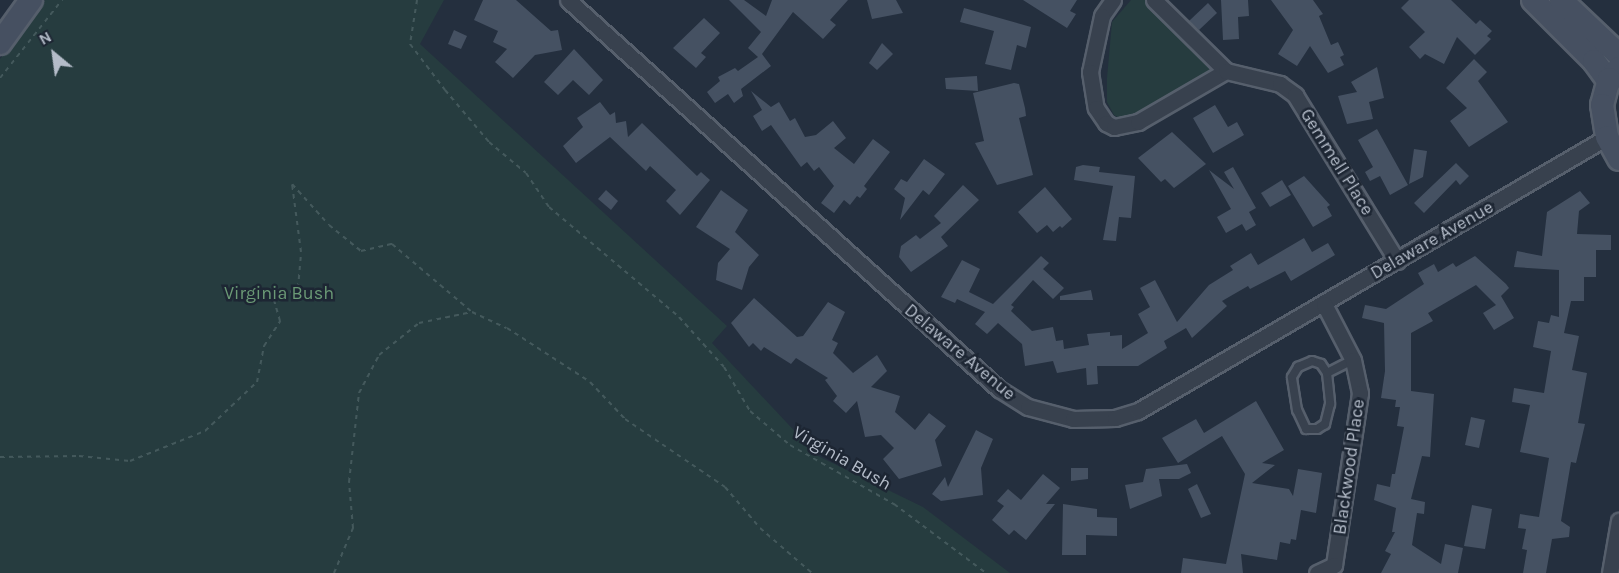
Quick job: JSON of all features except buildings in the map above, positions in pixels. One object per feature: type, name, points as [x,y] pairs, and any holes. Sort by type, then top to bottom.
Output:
[{"type":"street","points":[[0,43],[31,0]]},
{"type":"street","name":"Delaware Avenue","points":[[568,0],[973,367],[1028,407],[1052,416],[1092,420],[1138,411],[1607,137]]},
{"type":"street","points":[[1113,0],[1102,16],[1090,72],[1096,108],[1106,123],[1114,127],[1138,122],[1227,71],[1154,0]]},
{"type":"street","points":[[1533,0],[1594,61],[1614,75],[1602,105],[1607,137],[1619,159]]},
{"type":"street","points":[[1561,0],[1619,55]]},
{"type":"street","name":"Gemmell Place","points":[[1227,71],[1280,84],[1295,95],[1397,261]]},
{"type":"street","name":"Blackwood Place","points":[[1317,573],[1338,569],[1360,412],[1360,393],[1353,360],[1324,303]]},
{"type":"street","points":[[1610,573],[1619,521]]},
{"type":"lane","points":[[1327,373],[1353,360]]},
{"type":"lane","points":[[1312,361],[1322,363],[1327,373],[1331,392],[1326,419],[1317,429],[1306,429],[1297,410],[1293,371],[1312,361]]},
{"type":"path","points":[[0,78],[62,0]]},
{"type":"path","name":"Virginia Bush","points":[[417,0],[410,44],[445,90],[489,142],[526,173],[549,207],[679,317],[724,368],[750,411],[790,446],[894,504],[986,573]]},
{"type":"path","points":[[0,457],[79,456],[130,461],[205,431],[256,382],[264,346],[280,321],[274,300],[298,288],[301,252],[292,184],[329,225],[361,250],[392,244],[472,312],[507,328],[590,382],[625,419],[725,487],[760,528],[812,573]]},
{"type":"path","points":[[334,573],[353,528],[350,482],[359,393],[379,355],[419,323],[472,312]]},
{"type":"green space","name":"Virginia Bush","points":[[45,0],[444,0],[420,44],[727,326],[712,343],[818,456],[923,507],[1010,573],[0,573],[0,59]]},
{"type":"green space","points":[[1131,0],[1156,0],[1215,57],[1216,78],[1124,121],[1114,115],[1107,102],[1107,78],[1112,22]]}]
